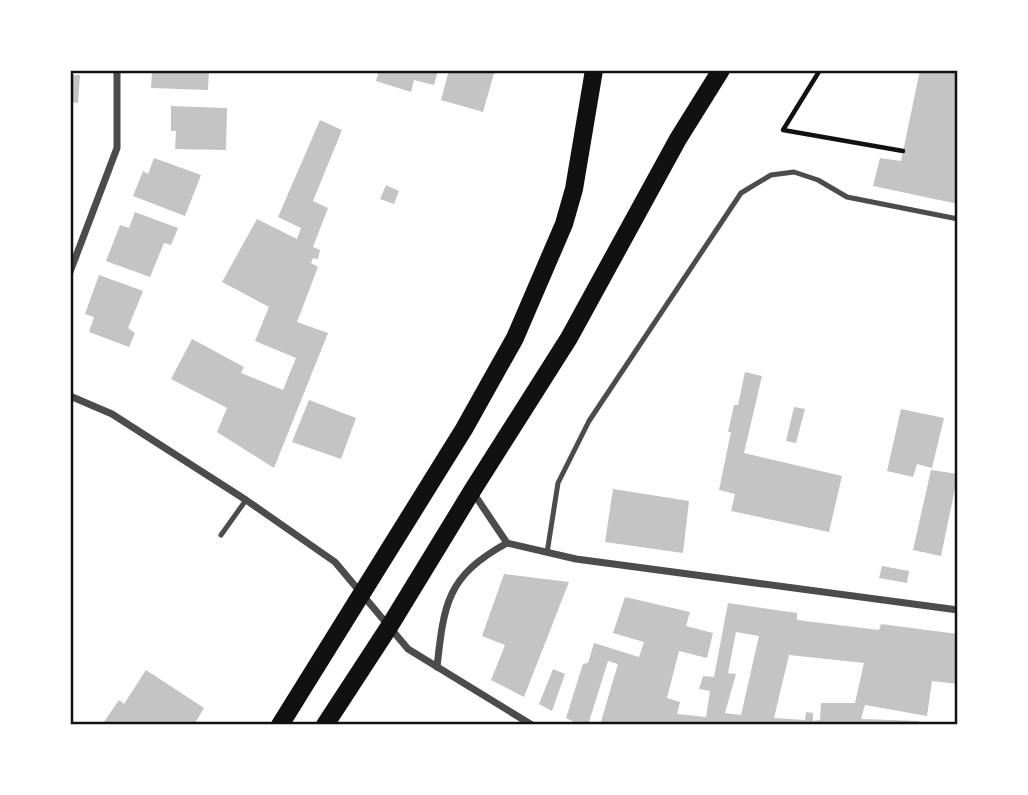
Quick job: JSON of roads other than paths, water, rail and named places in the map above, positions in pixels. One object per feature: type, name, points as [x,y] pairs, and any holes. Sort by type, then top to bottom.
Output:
[{"type":"main road","points":[[280,725],[474,412],[515,338],[564,224],[574,189],[594,70]]},
{"type":"main road","points":[[325,725],[569,338],[678,139],[721,70]]},
{"type":"street","points":[[70,272],[117,148],[117,70]]},
{"type":"street","points":[[70,396],[112,414],[246,500],[335,562],[408,649],[532,725]]},
{"type":"street","points":[[472,491],[507,543],[547,553],[958,610]]},
{"type":"street","points":[[437,667],[441,627],[453,588],[480,558],[507,543]]},
{"type":"lane","points":[[547,553],[558,483],[589,421],[741,193],[771,175],[794,172],[818,180],[847,197],[958,219]]},
{"type":"lane","points":[[221,535],[246,500]]}]
